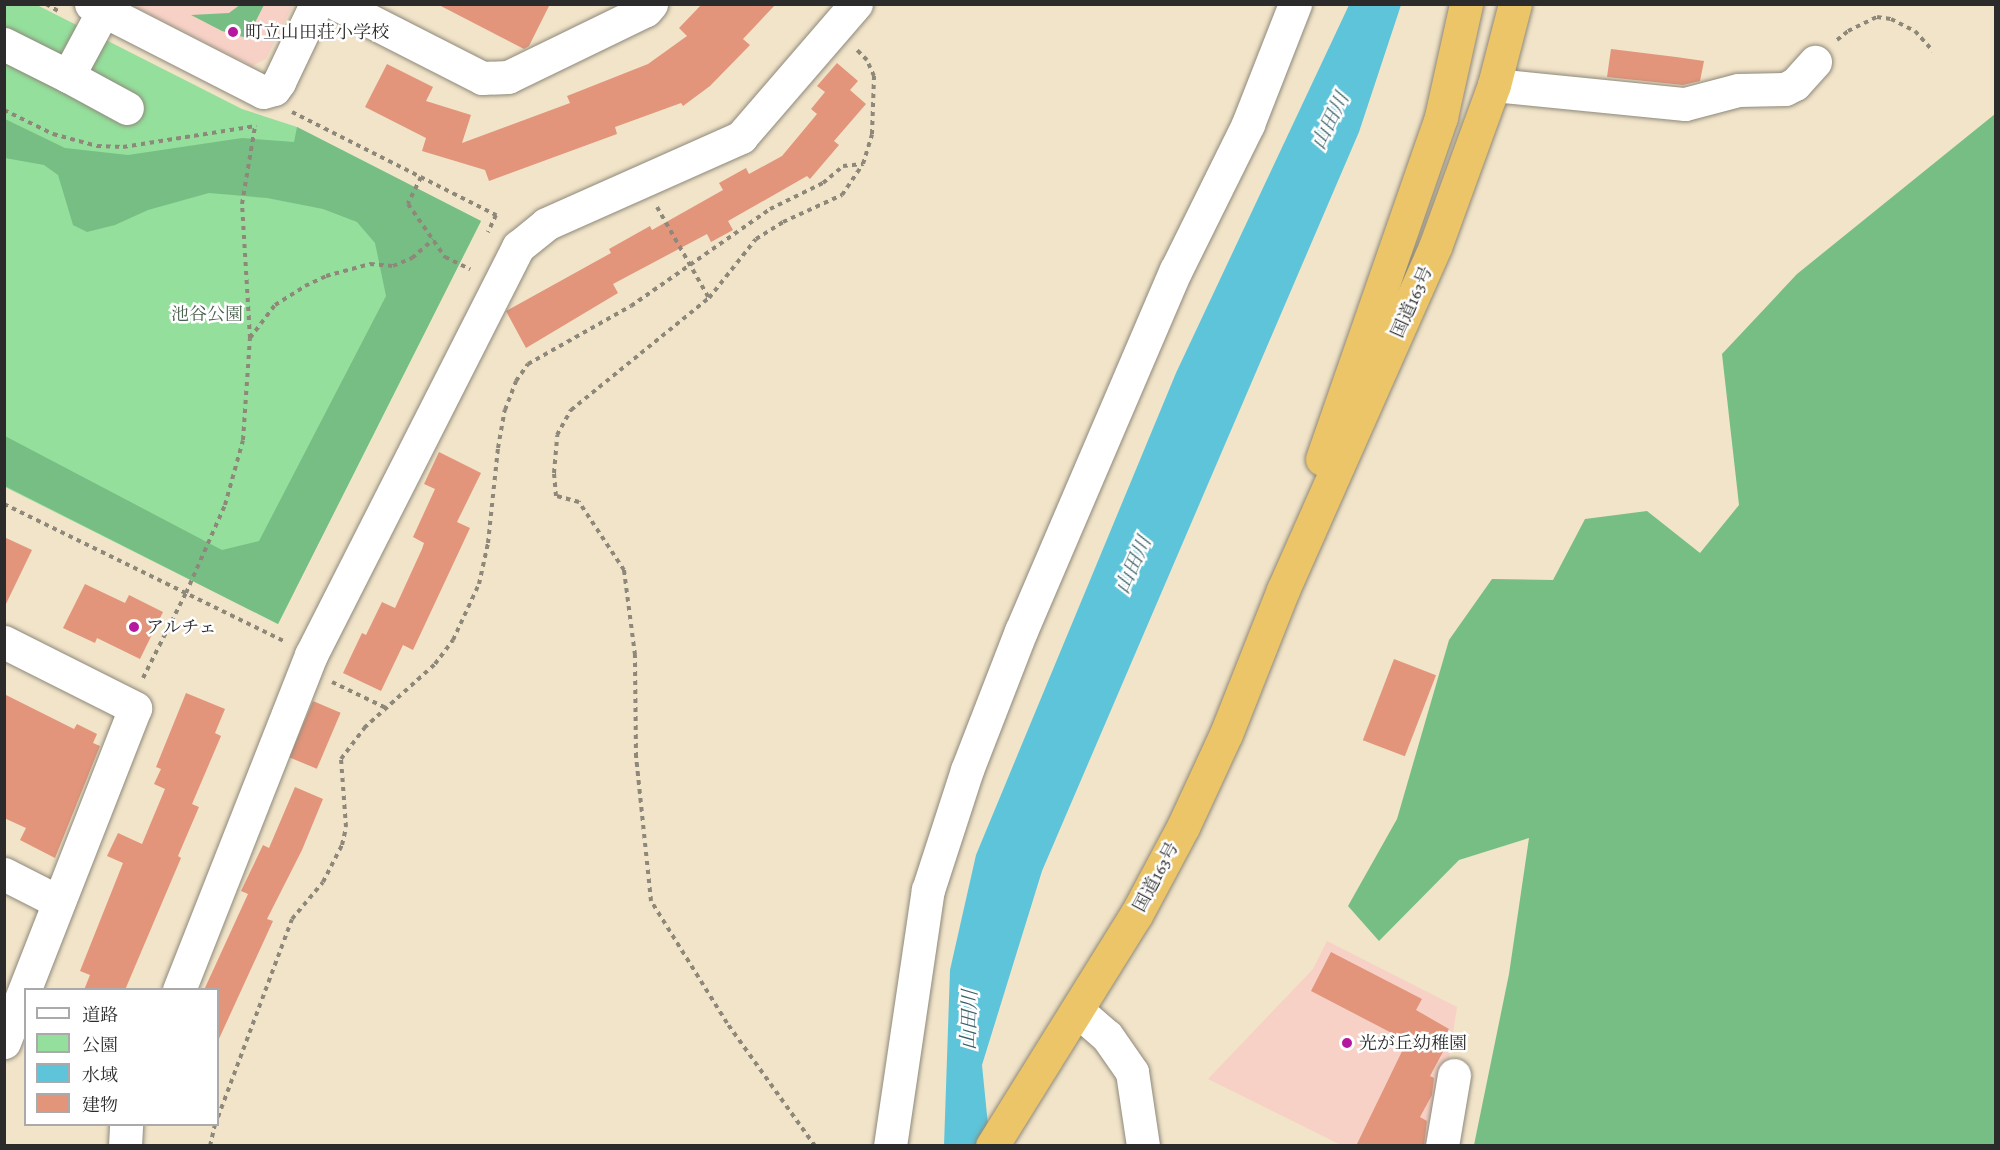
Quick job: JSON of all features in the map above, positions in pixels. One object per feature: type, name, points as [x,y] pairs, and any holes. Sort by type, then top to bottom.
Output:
[{"type":"highway","name":"国道163号","points":[[1283,590],[1308,497],[1441,117],[1466,4]]},
{"type":"highway","name":"国道163号","points":[[992,1146],[1136,915],[1183,827],[1226,734],[1283,590],[1435,247],[1494,85],[1515,4]]},
{"type":"street","points":[[68,76],[97,8],[264,92],[274,89],[279,82],[316,4]]},
{"type":"street","points":[[337,4],[482,78],[508,77],[647,6]]},
{"type":"street","points":[[890,1146],[928,890],[967,770],[1021,631],[1176,270],[1248,124],[1295,4]]},
{"type":"street","points":[[180,988],[305,669],[518,247],[546,224],[741,137],[846,16]]},
{"type":"street","points":[[4,44],[126,108]]},
{"type":"street","points":[[1494,85],[1685,104],[1738,90],[1785,89],[1795,84],[1815,62]]},
{"type":"street","points":[[4,642],[135,708],[24,988]]},
{"type":"street","points":[[4,874],[57,901]]},
{"type":"street","points":[[4,1042],[24,989]]},
{"type":"street","points":[[1078,1011],[1107,1036],[1132,1072],[1143,1146]]},
{"type":"street","points":[[1442,1146],[1454,1075]]},
{"type":"street","points":[[125,1146],[126,1126]]},
{"type":"path","points":[[815,1146],[727,1023],[651,901],[636,757],[635,656],[624,570],[579,502],[556,496],[554,473],[557,435],[561,424],[571,410],[709,298],[756,239],[783,222],[842,195],[863,164],[872,134],[874,76],[846,16]]},
{"type":"path","points":[[1815,62],[1848,31],[1877,17],[1891,19],[1915,31],[1933,51]]},
{"type":"path","points":[[290,111],[496,215],[483,242]]},
{"type":"path","points":[[129,705],[186,593],[225,505],[243,440],[250,338],[242,204],[255,126]]},
{"type":"path","points":[[219,1114],[292,919],[323,882],[342,845],[346,828],[341,759],[364,728],[388,709],[435,664],[453,640],[478,584],[488,543],[498,448],[505,410],[516,381],[528,364],[591,331],[770,210],[823,183],[843,166],[863,164]]},
{"type":"path","points":[[421,177],[408,204],[445,257],[470,269]]},
{"type":"path","points":[[642,180],[709,298]]},
{"type":"path","points":[[250,338],[275,305],[304,286],[326,276],[370,264],[393,266],[412,258],[433,240]]},
{"type":"path","points":[[464,280],[474,260]]},
{"type":"path","points":[[4,504],[285,641],[290,630]]},
{"type":"path","points":[[305,669],[388,709]]},
{"type":"path","points":[[210,1146],[215,1126]]},
{"type":"shaded area","name":"町立山田荘小学校","points":[[132,5],[293,5],[266,59],[252,66]]},
{"type":"shaded area","name":"光が丘幼稚園","points":[[1327,941],[1457,1007],[1436,1145],[1341,1145],[1208,1079],[1313,969]]},
{"type":"green space","points":[[241,4],[264,5],[247,38],[222,31],[191,15],[229,13]]},
{"type":"green space","name":"池谷公園","points":[[4,5],[37,5],[242,109],[297,127],[481,221],[278,624],[5,487]]},
{"type":"green space","points":[[1995,114],[1995,1145],[1474,1145],[1509,974],[1529,838],[1459,860],[1379,941],[1348,906],[1397,819],[1449,640],[1492,579],[1553,580],[1585,519],[1647,511],[1700,553],[1739,505],[1722,354],[1797,274]]},
{"type":"green space","points":[[5,119],[65,148],[128,155],[242,138],[294,142],[297,127],[481,221],[278,624],[5,486],[5,436],[222,550],[259,541],[386,296],[375,243],[357,222],[323,209],[267,198],[209,193],[148,210],[115,225],[87,232],[73,225],[58,175],[44,165],[5,158]]},
{"type":"water","name":"山田川","points":[[1349,5],[1401,5],[1359,132],[1042,871],[982,1065],[990,1145],[944,1146],[950,970],[976,855],[1176,373]]},
{"type":"building","points":[[437,4],[550,4],[529,46],[524,49]]},
{"type":"building","points":[[702,4],[776,4],[743,39],[750,45],[710,86],[683,106],[681,103],[615,127],[617,134],[489,181],[485,170],[422,151],[426,138],[365,107],[387,64],[433,87],[426,101],[471,115],[462,143],[570,103],[567,96],[648,64],[687,36],[679,28]]},
{"type":"building","points":[[1611,49],[1704,61],[1700,81],[1683,85],[1607,77]]},
{"type":"building","points":[[837,63],[858,81],[850,90],[866,104],[834,141],[839,145],[810,179],[807,176],[728,221],[733,230],[711,242],[707,234],[613,284],[618,293],[526,348],[506,311],[611,253],[609,249],[650,226],[652,230],[723,190],[719,183],[746,168],[749,174],[782,156],[817,114],[811,109],[825,92],[817,86]]},
{"type":"building","points":[[439,452],[481,473],[457,522],[470,528],[413,650],[403,645],[381,691],[343,673],[362,633],[366,635],[382,602],[395,608],[422,549],[424,543],[413,537],[435,489],[424,484]]},
{"type":"building","points":[[4,537],[32,550],[4,608]]},
{"type":"building","points":[[85,584],[125,603],[129,595],[163,612],[140,659],[97,638],[95,643],[63,628]]},
{"type":"building","points":[[1394,659],[1436,675],[1405,756],[1363,740]]},
{"type":"building","points":[[186,693],[225,709],[215,733],[221,736],[192,804],[199,807],[178,856],[181,858],[126,988],[85,988],[90,975],[80,971],[123,863],[107,856],[118,833],[142,844],[165,789],[154,784],[161,769],[156,767]]},
{"type":"building","points":[[4,694],[74,729],[77,724],[97,734],[93,743],[100,746],[55,858],[20,840],[26,828],[4,818]]},
{"type":"building","points":[[313,701],[341,713],[317,769],[289,757]]},
{"type":"building","points":[[295,787],[323,799],[302,850],[267,919],[273,921],[219,1039],[219,988],[205,988],[248,894],[241,891],[263,845],[269,848]]},
{"type":"building","points":[[1331,952],[1422,999],[1416,1010],[1449,1029],[1440,1046],[1445,1048],[1430,1076],[1434,1078],[1432,1095],[1420,1117],[1427,1121],[1424,1146],[1356,1146],[1407,1041],[1311,991]]},
{"type":"place","name":"町立山田荘小学校","points":[[233,32]]},
{"type":"place","name":"アルチェ","points":[[134,627]]},
{"type":"place","name":"光が丘幼稚園","points":[[1347,1043]]}]
